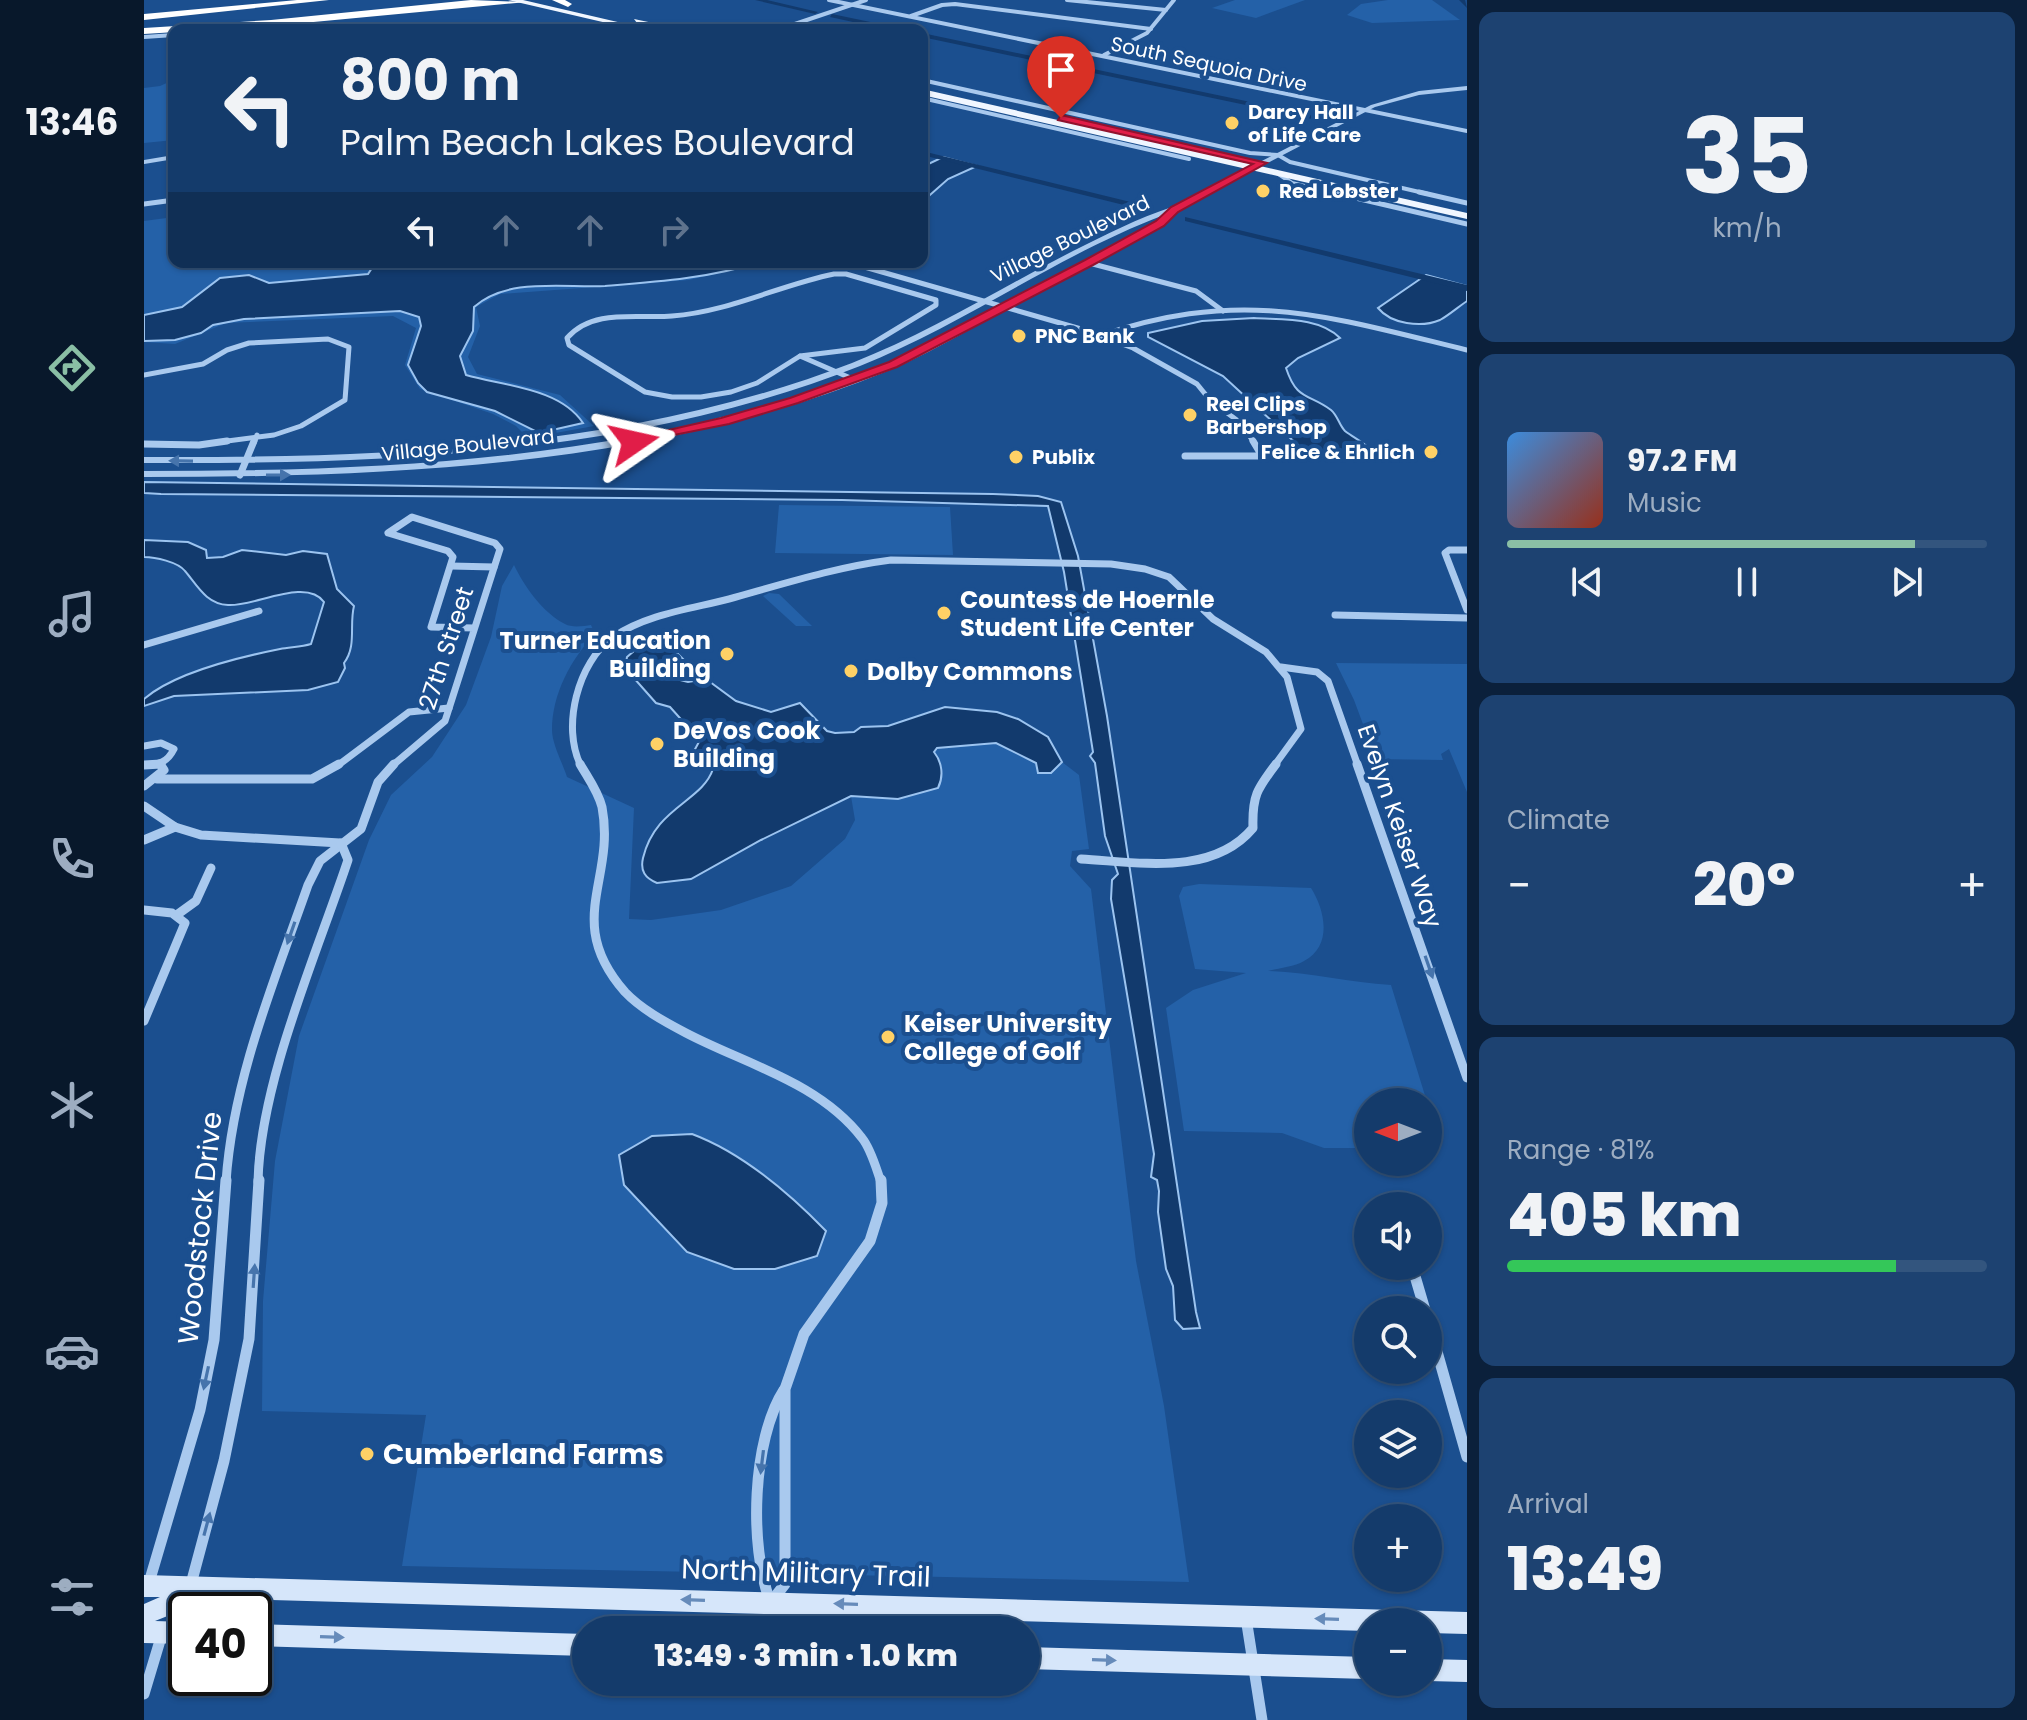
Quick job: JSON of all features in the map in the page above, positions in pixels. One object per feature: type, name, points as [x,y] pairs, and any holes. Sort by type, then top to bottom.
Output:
[{"type":"highway","points":[[144,14],[261,0]]},
{"type":"highway","points":[[144,14],[325,0]]},
{"type":"highway","points":[[144,24],[390,0]]},
{"type":"highway","points":[[471,3],[485,0]]},
{"type":"highway","points":[[556,0],[568,4]]},
{"type":"highway","points":[[259,24],[471,3],[523,2]]},
{"type":"highway","points":[[144,34],[168,32]]},
{"type":"main road","points":[[512,0],[633,24]]},
{"type":"main road","points":[[547,0],[635,24]]},
{"type":"main road","points":[[928,91],[969,103],[1111,132],[1467,216]]},
{"type":"main road","points":[[1111,132],[1187,156],[1317,176],[1416,205],[1467,210]]},
{"type":"main road","points":[[146,1586],[168,1595]]},
{"type":"main road","name":"North Military Trail","points":[[220,1592],[232,1588],[1467,1623]]},
{"type":"main road","points":[[144,1615],[168,1605]]},
{"type":"main road","points":[[272,1636],[572,1645]]},
{"type":"main road","points":[[1040,1658],[1354,1668]]},
{"type":"main road","points":[[1442,1670],[1467,1671]]},
{"type":"street","name":"South Sequoia Drive","points":[[829,0],[1467,131]]},
{"type":"street","points":[[795,24],[866,0]]},
{"type":"street","points":[[1067,0],[1166,10]]},
{"type":"street","points":[[1102,56],[1134,42],[1151,29],[1174,0]]},
{"type":"street","points":[[909,16],[955,4],[1151,29]]},
{"type":"street","points":[[144,34],[168,35]]},
{"type":"street","points":[[928,81],[990,95],[1111,132],[1168,155],[1187,156]]},
{"type":"street","name":"Village Boulevard","points":[[144,460],[349,460],[440,455],[579,437],[743,401],[837,371],[906,342],[1138,222],[1175,209],[1364,110],[1408,95],[1467,88]]},
{"type":"street","points":[[969,103],[990,95]]},
{"type":"street","points":[[928,99],[969,103],[1111,132],[1253,154],[1278,155],[1287,162],[1467,203]]},
{"type":"street","points":[[144,162],[168,158]]},
{"type":"street","points":[[1317,176],[1351,177]]},
{"type":"street","points":[[144,204],[168,201]]},
{"type":"street","points":[[1416,205],[1467,224]]},
{"type":"street","name":"Village Boulevard","points":[[144,474],[361,473],[549,455],[709,425],[855,380],[927,349],[1160,223],[1175,209]]},
{"type":"street","points":[[1089,263],[1196,291],[1223,311]]},
{"type":"street","points":[[850,276],[864,268]]},
{"type":"street","points":[[869,268],[983,301],[1013,313],[1100,336],[1144,353],[1197,384],[1210,400],[1242,424],[1262,456],[1185,456]]},
{"type":"street","points":[[826,275],[850,276],[936,300],[936,305],[865,348],[800,356],[779,366],[758,382],[712,395],[674,397],[645,392],[569,345],[567,338],[575,328],[594,321],[678,315],[747,302],[826,275]]},
{"type":"street","points":[[1100,336],[1143,321],[1223,311],[1320,314],[1467,350]]},
{"type":"street","points":[[144,375],[203,364],[227,350],[249,343],[328,339],[349,347],[345,400],[301,426],[274,435],[199,445],[144,444]]},
{"type":"street","points":[[800,356],[855,380]]},
{"type":"street","points":[[240,475],[257,435]]},
{"type":"street","points":[[451,566],[494,567],[499,545],[412,517],[388,533],[448,551],[453,557],[451,566],[431,627],[474,628]]},
{"type":"street","points":[[1467,550],[1449,550],[1445,553],[1467,610]]},
{"type":"street","points":[[770,1616],[771,1602],[785,1584],[785,1389],[793,1358],[806,1329],[868,1246],[877,1229],[883,1203],[880,1177],[864,1144],[830,1105],[807,1088],[669,1024],[629,993],[602,959],[592,918],[603,814],[597,792],[581,767],[573,743],[585,668],[611,639],[645,621],[858,564],[891,560],[1083,563],[1127,565],[1167,576],[1184,587],[1202,611],[1264,652],[1281,667],[1291,687],[1301,729],[1253,796],[1254,822],[1251,833],[1232,850],[1210,859],[1081,859]]},
{"type":"street","name":"27th Street","points":[[341,843],[365,823],[381,777],[445,721],[494,567]]},
{"type":"street","points":[[144,644],[259,611]]},
{"type":"street","points":[[1335,615],[1467,618]]},
{"type":"street","name":"Evelyn Keiser Way","points":[[1281,667],[1317,672],[1328,681],[1467,1078]]},
{"type":"street","points":[[157,779],[312,779],[328,772],[409,712],[449,708]]},
{"type":"street","points":[[144,746],[161,743],[174,749],[169,759],[160,764],[144,765]]},
{"type":"street","points":[[146,785],[157,779],[164,770],[160,764]]},
{"type":"street","points":[[145,808],[175,827],[201,835],[341,843]]},
{"type":"street","points":[[144,840],[175,827]]},
{"type":"street","name":"Woodstock Drive","points":[[146,1586],[200,1410],[214,1340],[228,1150],[241,1085],[252,1044],[308,885],[320,861],[341,843],[348,860],[281,1058],[259,1148],[258,1214],[249,1339],[224,1461],[190,1592]]},
{"type":"street","points":[[144,910],[178,914],[196,901],[211,868]]},
{"type":"street","points":[[144,1021],[184,930],[185,923],[178,914]]},
{"type":"street","points":[[1442,1369],[1467,1457]]},
{"type":"street","points":[[771,1602],[764,1591],[759,1556],[761,1465],[771,1411],[785,1389]]},
{"type":"street","points":[[1246,1616],[1262,1720]]},
{"type":"street","points":[[144,1694],[164,1633]]},
{"type":"shaded area","points":[[1235,0],[1305,0],[1256,18],[1212,8]]},
{"type":"shaded area","points":[[1388,0],[1432,0],[1460,20],[1372,23],[1347,15],[1361,4]]},
{"type":"shaded area","points":[[168,82],[168,141],[144,143],[144,88]]},
{"type":"shaded area","points":[[943,157],[977,166],[948,179],[928,197],[928,164]]},
{"type":"shaded area","points":[[168,218],[168,268],[740,268],[689,280],[500,294],[476,307],[480,326],[468,357],[477,374],[560,395],[594,426],[528,438],[516,426],[493,414],[420,389],[405,365],[416,328],[393,316],[226,323],[175,344],[144,342],[144,221]]},
{"type":"shaded area","points":[[372,268],[737,268],[663,281],[519,288],[503,291],[474,307],[473,331],[460,356],[466,375],[546,395],[573,411],[583,423],[539,433],[495,411],[427,392],[408,365],[421,326],[419,317],[400,311],[244,319],[213,325],[201,333],[175,340],[144,341],[144,315],[182,307],[220,278],[249,275],[269,283],[368,274]]},
{"type":"shaded area","points":[[1426,275],[1467,286],[1467,301],[1440,320],[1424,324],[1398,321],[1378,308]]},
{"type":"shaded area","points":[[1254,318],[1311,323],[1340,338],[1298,358],[1286,368],[1299,391],[1331,410],[1345,431],[1371,450],[1347,458],[1302,455],[1300,447],[1223,376],[1148,337],[1148,333],[1202,321]]},
{"type":"shaded area","points":[[144,482],[993,494],[1038,496],[1061,502],[1078,556],[1107,716],[1200,1328],[1183,1329],[1175,1320],[1173,1286],[1166,1269],[1158,1212],[1159,1191],[1157,1180],[1151,1177],[1154,1154],[1111,899],[1112,880],[1118,874],[1105,836],[1095,763],[1090,756],[1093,752],[1064,572],[1048,506],[842,500],[161,494],[144,493]]},
{"type":"shaded area","points":[[779,505],[950,507],[953,555],[775,553]]},
{"type":"shaded area","points":[[144,540],[188,542],[206,550],[207,558],[223,557],[242,550],[286,555],[303,551],[327,554],[337,589],[354,606],[352,643],[338,682],[308,690],[174,696],[144,706],[144,699],[157,690],[208,667],[311,644],[324,602],[316,595],[293,592],[239,604],[220,604],[203,593],[177,565],[144,557]]},
{"type":"shaded area","name":"Keiser University College of Golf","points":[[514,565],[529,590],[549,613],[568,625],[591,625],[595,634],[564,678],[555,703],[552,736],[567,777],[634,808],[629,919],[651,920],[721,910],[791,886],[845,839],[855,820],[851,796],[864,796],[943,746],[996,743],[1051,773],[1062,762],[1079,775],[1089,849],[1072,851],[1070,866],[1091,889],[1136,1261],[1164,1406],[1189,1582],[402,1566],[426,1415],[262,1411],[263,1301],[275,1161],[299,1036],[369,840],[391,795],[432,757],[466,705],[491,637],[502,586]]},
{"type":"shaded area","points":[[779,594],[812,626],[796,626],[763,596]]},
{"type":"shaded area","points":[[665,641],[689,665],[676,669],[676,679],[688,682],[706,679],[736,701],[771,712],[800,703],[827,731],[854,732],[861,727],[888,726],[945,707],[997,712],[1018,719],[1048,737],[1062,762],[1051,773],[1038,773],[1036,763],[996,743],[937,748],[934,752],[941,769],[938,788],[898,799],[851,796],[691,879],[657,883],[647,876],[642,867],[649,841],[657,827],[699,790],[713,769],[694,757],[700,731],[694,725],[687,726],[670,707],[656,703],[625,668],[627,657],[641,645]]},
{"type":"shaded area","points":[[1336,663],[1467,664],[1467,792],[1449,749],[1441,754],[1443,760],[1376,759]]},
{"type":"shaded area","points":[[1199,884],[1311,888],[1323,917],[1323,937],[1319,946],[1300,963],[1268,971],[1391,985],[1423,1088],[1354,1088],[1354,1148],[1324,1148],[1282,1133],[1184,1131],[1166,1008],[1193,990],[1246,973],[1195,969],[1179,896],[1183,887]]},
{"type":"shaded area","points":[[692,1134],[747,1163],[811,1216],[826,1231],[817,1256],[775,1269],[734,1269],[687,1252],[624,1185],[619,1155],[652,1136]]},
{"type":"waterway","points":[[758,0],[815,12]]},
{"type":"waterway","points":[[1462,0],[1467,6]]},
{"type":"waterway","points":[[832,16],[870,24]]},
{"type":"waterway","points":[[928,36],[1322,119]]},
{"type":"waterway","points":[[928,154],[1148,209]]},
{"type":"waterway","points":[[1188,219],[1467,288]]},
{"type":"place","name":"Darcy Hall of Life Care","points":[[1232,123]]},
{"type":"place","name":"Red Lobster","points":[[1263,191]]},
{"type":"place","name":"PNC Bank","points":[[1019,336]]},
{"type":"place","name":"Reel Clips Barbershop","points":[[1190,415]]},
{"type":"place","name":"Felice & Ehrlich","points":[[1431,452]]},
{"type":"place","name":"Publix","points":[[1016,457]]},
{"type":"place","name":"Countess de Hoernle Student Life Center","points":[[944,613]]},
{"type":"place","name":"Turner Education Building","points":[[727,654]]},
{"type":"place","name":"Dolby Commons","points":[[851,671]]},
{"type":"place","name":"DeVos Cook Building","points":[[657,744]]},
{"type":"place","name":"Keiser University College of Golf","points":[[888,1037]]},
{"type":"place","name":"Cumberland Farms","points":[[367,1454]]},
{"type":"route","points":[[634,442],[794,401],[893,365],[1089,263],[1160,223],[1175,209],[1262,163],[1061,118]]}]
